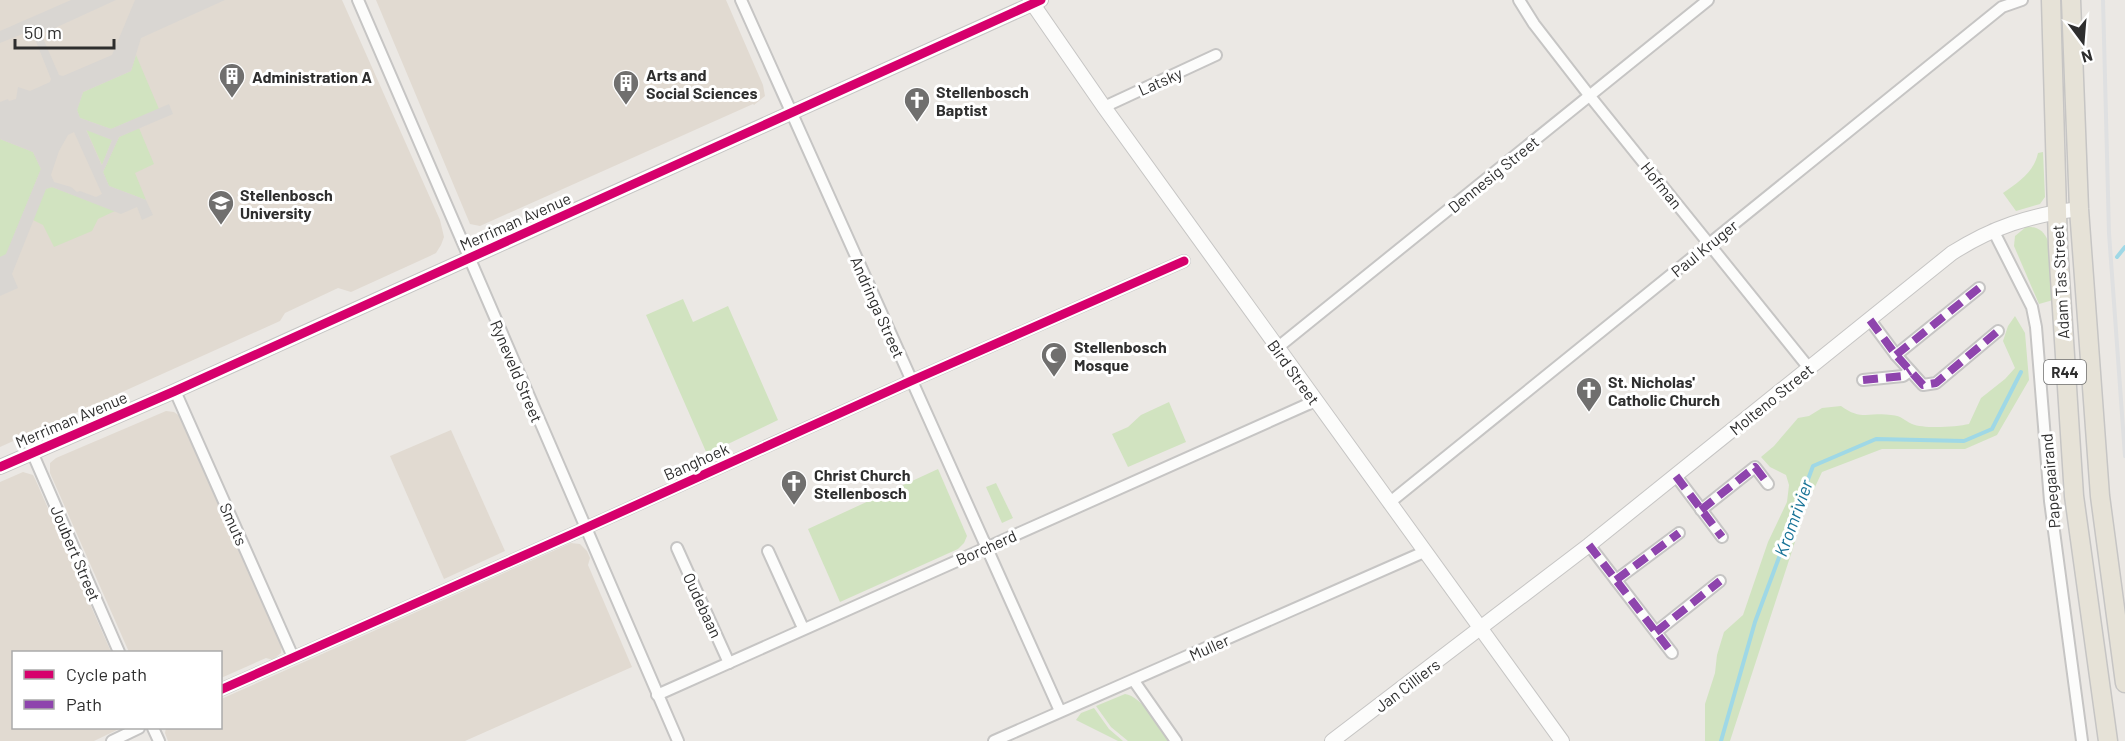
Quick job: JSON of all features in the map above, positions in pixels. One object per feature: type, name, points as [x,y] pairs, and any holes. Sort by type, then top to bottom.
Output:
[{"type":"main road","name":"Adam Tas Street","points":[[2051,0],[2056,212],[2074,496],[2108,741]]},
{"type":"main road","name":"Adam Tas Street","points":[[2071,0],[2079,209],[2100,496],[2125,683]]},
{"type":"street","name":"Ryneveld Street","points":[[358,0],[678,741]]},
{"type":"street","name":"Andringa Street","points":[[741,0],[1060,711]]},
{"type":"street","name":"Hofman","points":[[1519,0],[1534,24],[1589,96],[1809,368]]},
{"type":"street","name":"Dennesig Street","points":[[1277,348],[1708,0]]},
{"type":"street","name":"Paul Kruger","points":[[1389,503],[2002,6],[2022,0]]},
{"type":"street","name":"Merriman Avenue","points":[[0,467],[175,391],[1034,1]]},
{"type":"street","name":"Bird Street","points":[[1034,1],[1104,107],[1562,741]]},
{"type":"street","name":"Latsky","points":[[1104,107],[1216,56]]},
{"type":"street","name":"Molteno Street","points":[[1482,629],[1952,253],[2017,220],[2079,209]]},
{"type":"street","name":"Papegaairand","points":[[1994,230],[2028,297],[2036,327],[2050,501],[2082,741]]},
{"type":"street","name":"Banghoek","points":[[222,689],[1184,261]]},
{"type":"street","points":[[1896,356],[1979,288]]},
{"type":"street","points":[[1870,320],[1896,356],[1923,385],[1936,383],[1998,331]]},
{"type":"street","points":[[1863,380],[1903,376],[1910,371]]},
{"type":"street","name":"Smuts","points":[[175,391],[293,657]]},
{"type":"street","name":"Borcherd","points":[[657,695],[1315,400]]},
{"type":"street","name":"Joubert Street","points":[[32,452],[120,651]]},
{"type":"street","points":[[1701,510],[1755,467],[1768,484]]},
{"type":"street","points":[[1676,476],[1722,537]]},
{"type":"street","points":[[1616,580],[1679,532]]},
{"type":"street","points":[[1589,545],[1672,653]]},
{"type":"street","name":"Oudebaan","points":[[676,548],[729,663]]},
{"type":"street","points":[[768,550],[804,628]]},
{"type":"street","name":"Muller","points":[[994,741],[1424,552]]},
{"type":"street","points":[[1656,632],[1720,580]]},
{"type":"street","name":"Jan Cilliers","points":[[1332,741],[1482,629]]},
{"type":"street","points":[[1134,681],[1176,741]]},
{"type":"street","points":[[112,741],[137,729]]},
{"type":"shaded area","name":"Stellenbosch University","points":[[0,0],[342,0],[440,220],[444,237],[441,245],[436,253],[430,256],[351,292],[338,288],[285,313],[280,321],[0,447]]},
{"type":"shaded area","points":[[71,0],[116,0],[44,33],[42,36],[59,75],[63,76],[112,55],[135,0],[225,0],[141,38],[131,71],[83,92],[77,110],[80,118],[111,129],[169,104],[173,114],[119,137],[103,172],[109,186],[146,200],[153,215],[142,220],[137,207],[121,214],[52,187],[46,189],[12,274],[18,288],[0,296],[0,257],[6,254],[41,169],[33,152],[0,139],[0,102],[16,99],[18,87],[30,91],[50,82],[51,79],[35,39],[25,33],[0,43],[0,31]],"holes":[[[86,130],[112,140],[102,165],[101,164]],[[74,132],[102,194],[96,197],[54,182],[51,175],[59,151],[68,135]]]},
{"type":"shaded area","points":[[376,0],[726,0],[763,85],[765,96],[754,105],[480,226],[470,224]]},
{"type":"shaded area","points":[[166,411],[174,412],[181,417],[282,643],[281,653],[273,660],[266,658],[222,678],[222,651],[129,651],[50,473],[50,463],[56,458]]},
{"type":"shaded area","points":[[451,430],[505,551],[444,579],[390,456]]},
{"type":"shaded area","points":[[23,472],[33,475],[111,651],[12,651],[12,729],[119,729],[94,741],[0,741],[0,482]]},
{"type":"shaded area","points":[[571,543],[580,544],[587,551],[590,558],[588,565],[632,667],[465,741],[168,741],[166,729],[222,729],[222,699]]},
{"type":"green space","points":[[136,55],[159,109],[111,129],[80,118],[77,110],[83,92],[131,71]]},
{"type":"green space","points":[[139,128],[154,164],[135,173],[146,200],[109,186],[103,172],[119,137]]},
{"type":"green space","points":[[86,129],[112,140],[102,165]]},
{"type":"green space","points":[[0,139],[33,152],[41,169],[6,255],[0,257]]},
{"type":"green space","points":[[2043,152],[2045,197],[2040,204],[2016,211],[2003,193],[2025,176],[2033,166],[2038,153]]},
{"type":"green space","points":[[52,187],[115,211],[98,219],[92,231],[54,247],[43,225],[33,220],[45,189]]},
{"type":"green space","points":[[2026,227],[2040,230],[2048,241],[2053,300],[2039,304],[2014,246],[2015,236]]},
{"type":"green space","points":[[683,299],[693,322],[728,306],[778,420],[707,454],[646,315]]},
{"type":"green space","points":[[2015,316],[2025,333],[2029,380],[1997,435],[1965,449],[1882,449],[1822,472],[1808,502],[1730,741],[1705,741],[1705,704],[1724,632],[1743,615],[1768,542],[1787,502],[1789,485],[1786,475],[1770,467],[1761,457],[1774,446],[1798,418],[1809,416],[1822,408],[1841,406],[1860,415],[1884,414],[1901,417],[1912,424],[1924,427],[1969,424],[1981,398],[2015,368],[2003,341],[2008,326]]},
{"type":"green space","points":[[1169,402],[1186,442],[1128,467],[1112,434],[1128,427],[1141,415]]},
{"type":"green space","points":[[938,469],[967,536],[964,543],[958,549],[840,602],[808,529]]},
{"type":"green space","points":[[996,483],[1013,518],[1002,523],[986,487]]},
{"type":"green space","points":[[1125,694],[1138,700],[1144,706],[1169,741],[1128,741],[1111,727],[1096,706]]},
{"type":"green space","points":[[1094,708],[1109,729],[1123,741],[1118,741],[1076,720],[1081,713]]},
{"type":"waterway","name":"Kromrivier","points":[[2117,257],[2125,247]]},
{"type":"waterway","name":"Kromrivier","points":[[1721,741],[1755,622],[1813,466],[1876,439],[1964,441],[1992,429],[2021,372]]},
{"type":"railway","points":[[2103,0],[2109,233],[2125,456]]},
{"type":"marked path","points":[[1896,355],[1979,288]]},
{"type":"marked path","points":[[1870,320],[1896,355],[1923,385],[1936,383],[1998,331]]},
{"type":"marked path","points":[[1863,380],[1903,376],[1910,371]]},
{"type":"marked path","points":[[1701,510],[1755,467],[1768,484]]},
{"type":"marked path","points":[[1676,476],[1722,537]]},
{"type":"marked path","points":[[1616,580],[1679,533]]},
{"type":"marked path","points":[[1589,545],[1672,653]]},
{"type":"marked path","points":[[1656,632],[1720,581]]},
{"type":"cycle path","points":[[0,467],[175,391],[1041,0]]},
{"type":"cycle path","points":[[222,689],[1184,261]]},
{"type":"place","name":"Administration A","points":[[232,99]]},
{"type":"place","name":"Arts and Social Sciences","points":[[626,106]]},
{"type":"place","name":"Stellenbosch Baptist","points":[[917,123]]},
{"type":"place","name":"Stellenbosch University","points":[[221,226]]},
{"type":"place","name":"Stellenbosch Mosque","points":[[1054,378]]},
{"type":"place","name":"St. Nicholas' Catholic Church","points":[[1589,413]]},
{"type":"place","name":"Christ Church Stellenbosch","points":[[794,506]]}]
